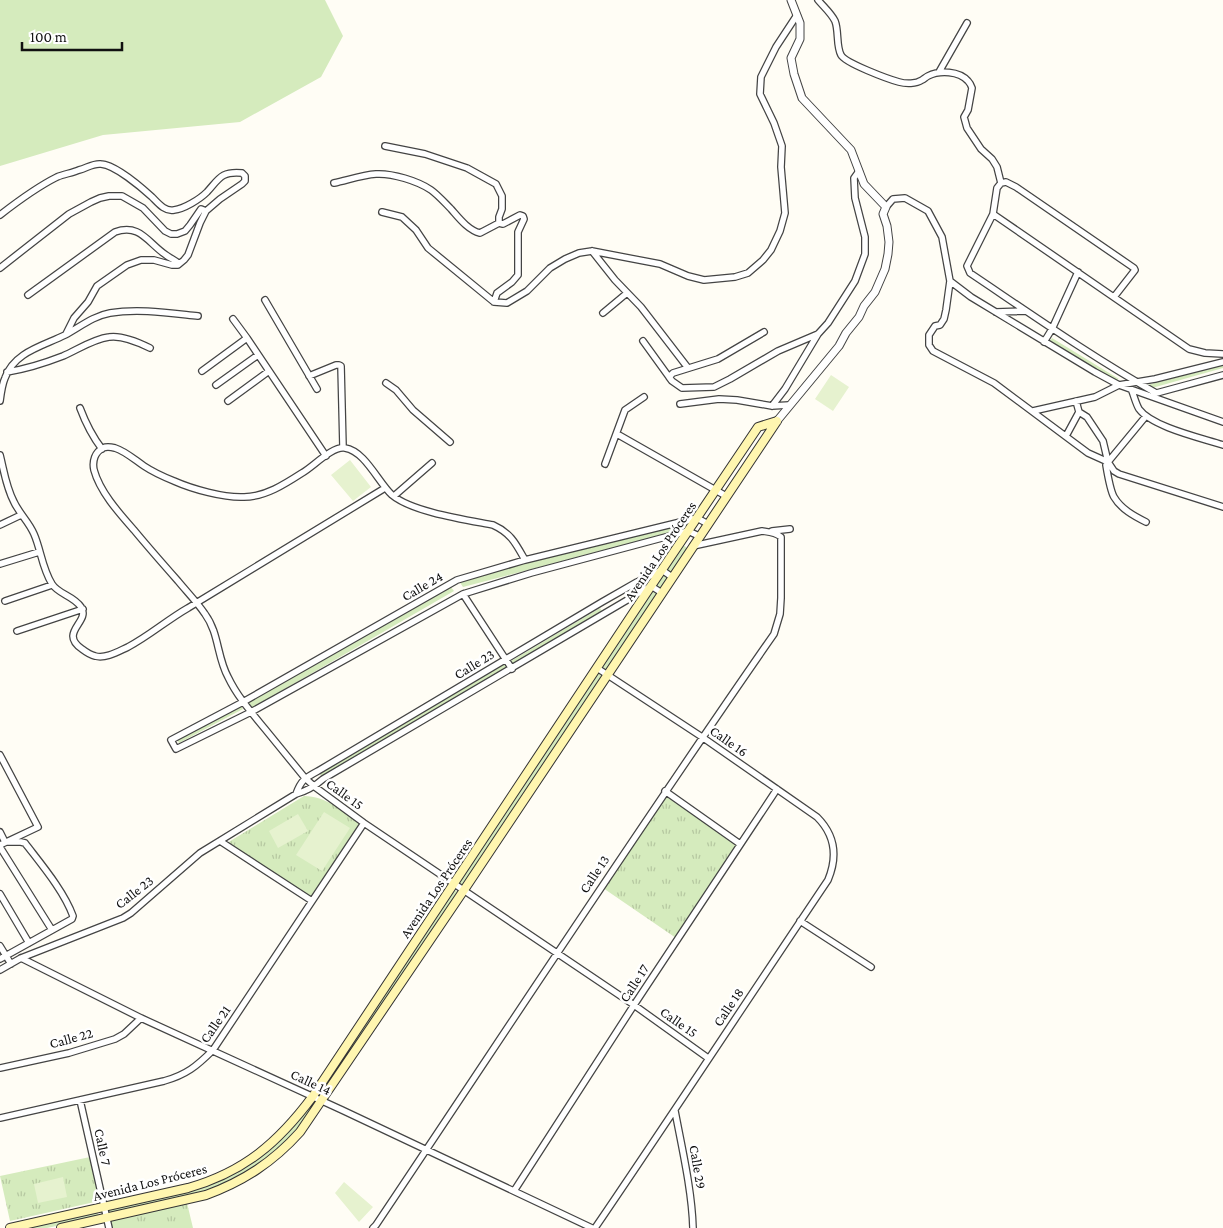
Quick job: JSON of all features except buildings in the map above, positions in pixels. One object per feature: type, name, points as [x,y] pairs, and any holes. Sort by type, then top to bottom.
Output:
[{"type":"main road","name":"Avenida Los Próceres","points":[[10,1228],[188,1188],[219,1177],[249,1161],[278,1138],[313,1096],[758,427],[777,421]]},
{"type":"main road","name":"Avenida Los Próceres","points":[[61,1228],[206,1195],[225,1188],[274,1158],[300,1132],[777,421]]},
{"type":"street","points":[[790,0],[800,23],[800,39],[791,58],[802,98],[850,150],[864,184],[886,207],[893,199],[905,198],[928,211],[942,237],[950,281],[944,319],[940,325],[933,329],[928,345],[933,351],[994,383],[1088,453],[1108,462]]},
{"type":"street","points":[[818,0],[834,20],[842,57],[860,68],[900,82],[912,83],[920,81],[939,72],[949,72],[968,80],[972,88],[968,110],[964,117],[967,128],[981,149],[992,159],[997,167],[1001,184]]},
{"type":"street","points":[[382,212],[402,217],[416,230],[428,248],[494,302],[507,303],[527,291],[550,268],[564,259],[579,253],[592,252],[660,264],[688,276],[704,280],[735,277],[748,273],[771,250],[780,231],[785,213],[781,167],[782,146],[774,123],[760,94],[761,77],[776,47],[797,15]]},
{"type":"street","points":[[939,72],[966,23]]},
{"type":"street","points":[[384,146],[426,154],[467,168],[496,184],[502,196],[499,223]]},
{"type":"street","points":[[0,215],[59,176],[80,170],[92,164],[100,163],[120,171],[164,209],[171,211],[195,201],[218,178],[227,174],[242,173],[245,176],[245,181],[242,184],[206,211],[188,255],[184,260],[178,265],[154,260],[141,260],[127,265],[97,286],[88,302],[74,318],[66,334]]},
{"type":"street","points":[[772,406],[785,389],[818,334],[828,323],[855,281],[865,254],[865,237],[855,198],[854,178],[859,171]]},
{"type":"street","points":[[334,183],[377,174],[413,181],[432,190],[463,222],[480,233],[520,215],[524,218],[518,232],[518,275],[497,293],[494,302]]},
{"type":"street","points":[[1114,297],[1135,270],[1134,268],[1016,187],[1006,182],[1001,184],[998,188],[992,214],[967,266],[970,273],[1052,329],[1156,393]]},
{"type":"street","points":[[0,268],[69,214],[100,198],[122,196],[143,208],[165,231],[171,234],[185,231],[201,209],[206,211]]},
{"type":"street","name":"Avenida Los Próceres","points":[[777,421],[839,346],[875,292],[888,254],[887,226],[883,214],[886,207]]},
{"type":"street","points":[[992,214],[1189,349],[1205,353],[1223,354]]},
{"type":"street","points":[[28,295],[115,232],[124,229],[135,230],[179,264]]},
{"type":"street","points":[[592,252],[641,307],[688,368]]},
{"type":"street","points":[[1044,342],[1052,329],[1078,272]]},
{"type":"street","points":[[950,281],[995,312],[1119,386],[1223,422]]},
{"type":"street","points":[[603,313],[627,293]]},
{"type":"street","points":[[265,300],[317,389]]},
{"type":"street","points":[[995,312],[1026,311]]},
{"type":"street","points":[[0,401],[2,385],[7,372],[18,358],[94,318],[111,313],[141,312],[198,316]]},
{"type":"street","points":[[233,319],[326,456]]},
{"type":"street","points":[[669,377],[673,373],[718,358],[764,332]]},
{"type":"street","points":[[643,341],[672,381],[682,388],[714,387],[778,351],[818,334]]},
{"type":"street","points":[[7,372],[17,371],[62,356],[110,337],[124,338],[150,348]]},
{"type":"street","points":[[202,372],[247,338]]},
{"type":"street","points":[[216,385],[258,355]]},
{"type":"street","points":[[1032,411],[1095,397],[1119,386],[1223,362]]},
{"type":"street","points":[[309,376],[336,365],[341,366],[344,448]]},
{"type":"street","points":[[228,401],[269,371]]},
{"type":"street","points":[[1147,396],[1223,375]]},
{"type":"street","points":[[386,383],[396,390],[413,410],[450,442]]},
{"type":"street","points":[[1132,390],[1139,408],[1146,416],[1160,424],[1223,445]]},
{"type":"street","points":[[605,464],[625,410],[644,397]]},
{"type":"street","points":[[680,404],[737,400],[772,406],[789,405]]},
{"type":"street","points":[[1076,401],[1079,412],[1087,417],[1103,441],[1108,462],[1119,474],[1223,507]]},
{"type":"street","points":[[80,408],[93,438],[105,448],[121,450],[146,468],[176,482],[218,494],[246,498],[261,495],[274,490],[303,473],[332,451],[344,448],[353,450],[394,496],[422,509],[493,525],[502,529],[510,535],[525,560]]},
{"type":"street","points":[[1066,436],[1079,412]]},
{"type":"street","points":[[1146,416],[1106,465],[1114,497],[1126,510],[1146,522]]},
{"type":"street","points":[[616,434],[726,496]]},
{"type":"street","name":"Calle 15","points":[[105,448],[97,453],[93,462],[101,486],[117,511],[206,616],[217,639],[226,674],[234,689],[305,778],[314,787],[364,823],[634,1005],[708,1058]]},
{"type":"street","points":[[0,455],[4,475],[14,502],[33,532],[52,585],[80,604],[82,609],[82,619],[75,627],[73,633],[74,640],[78,646],[89,654],[100,657],[127,647],[385,488]]},
{"type":"street","points":[[394,496],[432,462]]},
{"type":"street","points":[[0,486],[7,484]]},
{"type":"street","points":[[0,526],[21,515]]},
{"type":"street","points":[[697,518],[708,524]]},
{"type":"street","name":"Calle 24","points":[[688,531],[531,573],[463,594],[251,712],[176,749],[172,740],[243,702],[457,580],[525,560],[697,518]]},
{"type":"street","points":[[693,546],[762,531],[770,532],[790,529]]},
{"type":"street","points":[[688,531],[699,536]]},
{"type":"street","name":"Calle 13","points":[[375,1227],[665,791],[774,634],[780,614],[781,598],[780,537],[776,533],[770,532]]},
{"type":"street","points":[[0,564],[39,552]]},
{"type":"street","points":[[662,570],[672,577]]},
{"type":"street","name":"Calle 23","points":[[296,794],[305,778],[602,602],[662,570]]},
{"type":"street","points":[[5,601],[52,585]]},
{"type":"street","points":[[651,586],[662,593]]},
{"type":"street","name":"Calle 23","points":[[0,970],[21,958],[123,918],[200,853],[296,794],[314,787],[323,779],[651,586]]},
{"type":"street","points":[[463,594],[512,669]]},
{"type":"street","points":[[17,631],[82,609]]},
{"type":"street","name":"Calle 16","points":[[597,668],[702,737],[817,817],[825,825],[833,845]]},
{"type":"street","points":[[0,755],[38,827],[2,845]]},
{"type":"street","name":"Calle 17","points":[[514,1192],[634,1005],[777,790]]},
{"type":"street","points":[[665,791],[740,844]]},
{"type":"street","name":"Calle 21","points":[[0,1118],[164,1082],[179,1077],[201,1062],[213,1050],[364,823]]},
{"type":"street","points":[[0,832],[2,845],[52,930]]},
{"type":"street","points":[[220,842],[312,901]]},
{"type":"street","points":[[2,845],[24,843],[57,887],[72,914],[72,919],[3,958]]},
{"type":"street","name":"Calle 18","points":[[594,1228],[828,880],[832,872],[833,845]]},
{"type":"street","points":[[0,894],[29,943]]},
{"type":"street","points":[[800,921],[871,967]]},
{"type":"street","points":[[0,946],[3,958],[10,964]]},
{"type":"street","name":"Calle 14","points":[[21,958],[141,1018],[313,1096],[594,1228]]},
{"type":"street","name":"Calle 22","points":[[0,1068],[69,1053],[115,1039],[124,1034],[141,1018]]},
{"type":"street","name":"Calle 7","points":[[80,1100],[109,1228]]},
{"type":"street","name":"Calle 29","points":[[675,1110],[693,1228]]},
{"type":"green space","points":[[0,0],[325,0],[343,36],[321,77],[240,122],[103,135],[0,166]]},
{"type":"green space","points":[[1052,338],[1119,379],[1114,381],[1049,342]]},
{"type":"green space","points":[[1223,365],[1223,368],[1152,388],[1147,385]]},
{"type":"green space","points":[[831,375],[849,387],[833,411],[815,399]]},
{"type":"green space","points":[[350,460],[371,487],[353,501],[331,475]]},
{"type":"green space","points":[[686,520],[687,525],[684,529],[463,587],[459,581]]},
{"type":"green space","points":[[683,545],[687,550],[607,671],[601,668],[681,546]]},
{"type":"green space","points":[[450,586],[454,591],[252,708],[248,703]]},
{"type":"green space","points":[[600,608],[603,613],[514,666],[511,661]]},
{"type":"green space","points":[[505,663],[509,669],[322,777],[320,774],[321,772]]},
{"type":"green space","points":[[598,672],[603,676],[463,886],[458,883]]},
{"type":"green space","points":[[241,706],[243,709],[179,743],[177,739]]},
{"type":"green space","points":[[665,794],[736,845],[676,938],[603,888]]},
{"type":"green space","points":[[304,796],[327,801],[360,823],[311,898],[227,843]]},
{"type":"green space","points":[[324,812],[350,828],[322,871],[296,855]]},
{"type":"green space","points":[[298,814],[308,831],[278,848],[269,831]]},
{"type":"green space","points":[[452,890],[457,891],[458,894],[321,1097],[318,1093]]},
{"type":"green space","points":[[312,1101],[318,1103],[318,1105],[285,1144],[250,1172],[205,1193],[108,1214],[107,1210],[203,1187],[247,1165]]},
{"type":"green space","points":[[90,1157],[99,1201],[10,1221],[0,1176]]},
{"type":"green space","points":[[63,1177],[67,1197],[38,1203],[34,1184]]},
{"type":"green space","points":[[344,1182],[373,1207],[359,1222],[335,1193]]},
{"type":"green space","points":[[187,1203],[193,1228],[112,1228],[110,1219]]},
{"type":"green space","points":[[97,1211],[98,1217],[47,1228],[23,1228]]}]
